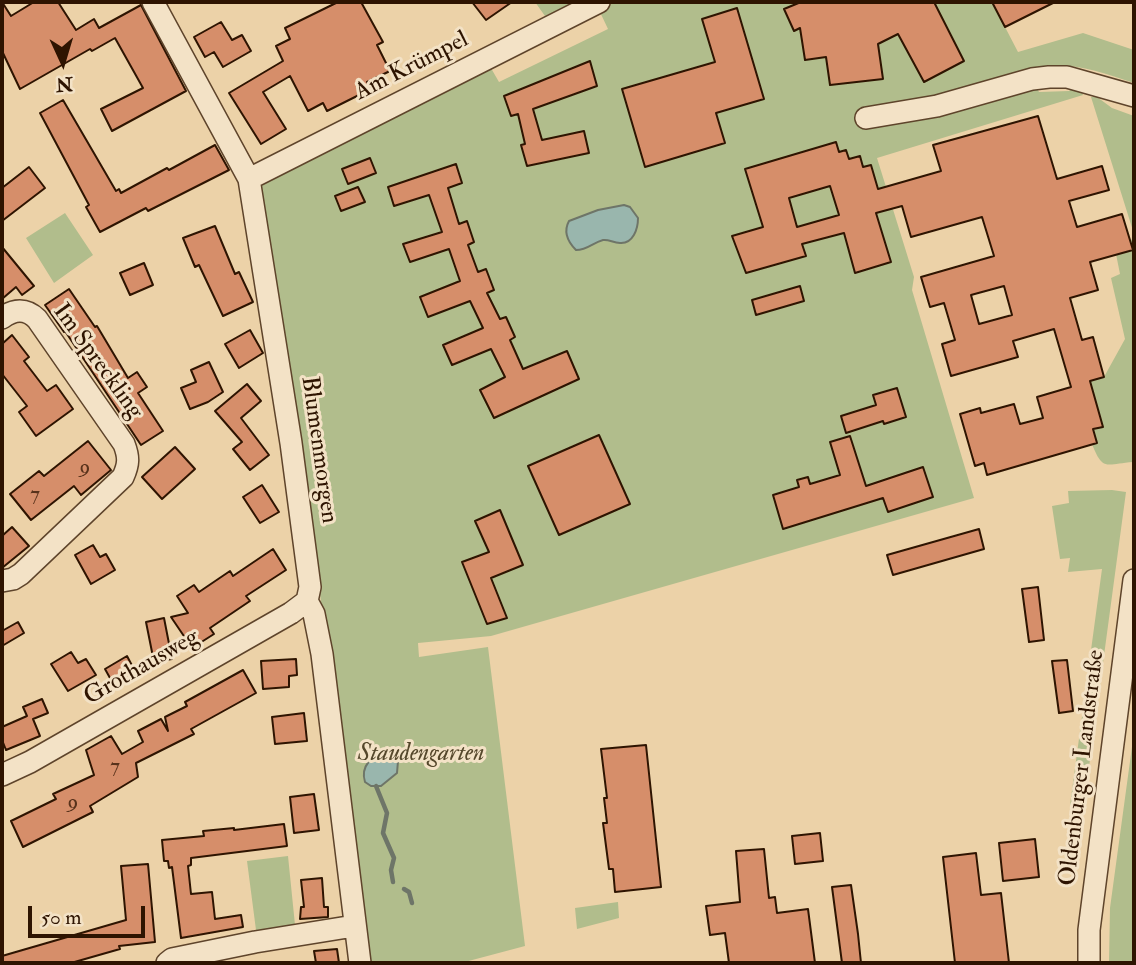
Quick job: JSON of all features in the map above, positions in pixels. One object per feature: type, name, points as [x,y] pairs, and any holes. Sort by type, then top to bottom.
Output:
[{"type":"street","name":"Blumenmorgen","points":[[153,2],[249,179],[291,443],[310,587],[307,601],[314,614],[322,654],[360,963]]},
{"type":"street","name":"Am Krümpel","points":[[249,179],[599,2]]},
{"type":"street","points":[[866,118],[937,106],[1032,79],[1049,77],[1077,79],[1134,96]]},
{"type":"street","name":"Im Spreckling","points":[[2,318],[10,312],[19,311],[32,314],[37,319],[124,444],[128,466],[122,477],[21,574],[2,581]]},
{"type":"street","name":"Oldenburger Landstraße","points":[[1089,963],[1089,930],[1101,827],[1134,580]]},
{"type":"street","name":"Grothausweg","points":[[2,775],[53,749],[291,613],[307,601]]},
{"type":"street","points":[[167,963],[172,959],[354,926]]},
{"type":"green space","points":[[535,2],[576,2],[545,16]]},
{"type":"green space","name":"Staudengarten","points":[[615,2],[992,2],[1018,52],[1083,33],[1134,50],[1134,83],[1068,66],[1027,69],[1039,92],[1069,91],[1074,87],[1080,88],[1083,95],[877,158],[914,277],[912,290],[974,498],[491,636],[418,643],[419,657],[488,647],[525,946],[461,963],[367,963],[327,643],[261,185],[488,63],[499,82],[608,29],[599,10]]},
{"type":"green space","points":[[1091,97],[1097,97],[1112,108],[1134,116],[1134,234]]},
{"type":"green space","points":[[65,213],[93,255],[54,283],[26,238]]},
{"type":"green space","points":[[1134,239],[1134,454],[1133,462],[1111,465],[1099,459],[1092,444],[1097,443],[1093,429],[1103,426],[1090,381],[1104,377],[1125,339],[1111,278],[1120,274],[1116,254]]},
{"type":"green space","points":[[1068,491],[1126,492],[1084,804],[1070,805],[1102,569],[1068,572],[1070,558],[1060,559],[1052,506],[1069,503]]},
{"type":"green space","points":[[1134,732],[1134,963],[1109,963],[1110,908]]},
{"type":"green space","points":[[288,856],[295,925],[256,930],[247,861]]},
{"type":"green space","points":[[618,902],[619,918],[577,929],[575,908]]},
{"type":"water","points":[[624,205],[630,207],[638,218],[636,231],[628,241],[620,243],[603,240],[580,250],[573,247],[566,233],[569,221],[598,210]]},
{"type":"water","points":[[387,751],[398,761],[397,773],[381,786],[371,786],[365,782],[366,766],[372,758]]},
{"type":"building","points":[[2,2],[11,16],[34,2],[58,2],[76,30],[94,19],[99,28],[141,5],[186,91],[112,131],[101,109],[143,88],[115,38],[92,51],[90,49],[20,89],[2,51]]},
{"type":"building","points":[[338,2],[361,2],[383,42],[377,45],[390,71],[367,82],[371,89],[327,111],[323,103],[308,111],[290,76],[263,92],[286,129],[261,144],[229,93],[283,61],[276,46],[290,39],[285,28]]},
{"type":"building","points":[[472,2],[512,2],[486,20]]},
{"type":"building","points":[[801,2],[934,2],[964,61],[924,82],[898,34],[878,44],[883,79],[830,85],[826,57],[805,60],[800,28],[794,31],[784,9]]},
{"type":"building","points":[[992,2],[1055,2],[1005,27]]},
{"type":"building","points":[[737,8],[764,99],[716,113],[725,143],[645,167],[622,89],[715,62],[702,19]]},
{"type":"building","points":[[221,22],[232,40],[242,35],[251,51],[223,67],[214,52],[205,57],[194,37]]},
{"type":"building","points":[[590,61],[597,86],[533,109],[542,140],[584,131],[589,153],[527,166],[521,145],[525,144],[518,114],[511,116],[504,96]]},
{"type":"building","points":[[63,100],[116,191],[119,189],[121,193],[215,145],[229,170],[100,232],[86,207],[89,205],[40,113]]},
{"type":"building","points":[[1038,116],[1057,179],[1102,166],[1109,190],[1069,201],[1077,227],[1122,214],[1133,250],[1090,262],[1098,290],[1070,298],[1082,340],[1093,337],[1104,377],[1090,381],[1103,427],[1093,429],[1097,443],[987,475],[984,463],[975,466],[960,414],[980,408],[981,413],[1014,404],[1020,424],[1043,418],[1037,397],[1071,387],[1054,329],[1013,341],[1018,357],[951,376],[942,344],[955,340],[944,303],[930,307],[921,277],[994,256],[982,217],[911,237],[902,206],[876,213],[891,262],[855,273],[844,233],[802,244],[806,256],[746,273],[732,236],[763,227],[745,169],[836,142],[839,152],[846,150],[849,159],[860,156],[863,167],[871,165],[878,189],[941,171],[933,145]],"holes":[[[830,186],[839,215],[797,227],[789,198]],[[1004,286],[1012,315],[979,324],[971,295]]]},
{"type":"building","points":[[370,158],[376,173],[348,184],[342,169]]},
{"type":"building","points":[[456,164],[462,183],[448,188],[459,224],[467,221],[474,242],[468,245],[478,272],[486,269],[494,290],[487,293],[500,319],[506,317],[515,337],[510,340],[523,369],[567,351],[579,379],[494,418],[480,390],[505,377],[491,349],[452,365],[443,345],[483,328],[470,301],[428,317],[420,297],[460,281],[449,249],[410,262],[403,244],[442,232],[429,195],[394,206],[388,187]]},
{"type":"building","points":[[29,167],[45,188],[2,221],[2,188]]},
{"type":"building","points":[[358,187],[365,202],[341,211],[335,196]]},
{"type":"building","points":[[215,226],[235,274],[239,272],[253,302],[223,316],[199,265],[195,267],[183,238]]},
{"type":"building","points":[[2,247],[34,286],[22,295],[16,287],[2,299]]},
{"type":"building","points":[[144,263],[153,285],[130,295],[120,273]]},
{"type":"building","points":[[800,286],[804,301],[756,315],[752,300]]},
{"type":"building","points":[[69,289],[95,327],[97,326],[128,378],[137,372],[147,387],[138,393],[163,431],[141,445],[45,305]]},
{"type":"building","points":[[250,330],[263,353],[239,368],[225,344]]},
{"type":"building","points":[[12,335],[29,357],[24,361],[47,391],[56,385],[73,409],[36,436],[19,412],[27,406],[2,374],[2,344]]},
{"type":"building","points":[[209,362],[223,392],[190,409],[181,388],[196,382],[191,370]]},
{"type":"building","points":[[247,384],[261,401],[241,418],[269,455],[250,470],[233,449],[242,442],[215,411]]},
{"type":"building","points":[[897,388],[906,417],[846,433],[841,416],[876,405],[873,395]]},
{"type":"building","points":[[599,435],[630,504],[559,535],[528,466]]},
{"type":"building","points":[[850,436],[866,486],[923,467],[933,497],[888,512],[883,498],[783,529],[773,495],[799,487],[797,480],[808,477],[810,484],[840,475],[830,442]]},
{"type":"building","points":[[88,441],[111,470],[81,495],[74,486],[31,520],[10,494],[39,471],[44,476]]},
{"type":"building","points":[[175,447],[195,469],[162,499],[142,477]]},
{"type":"building","points":[[262,485],[279,512],[260,523],[243,497]]},
{"type":"building","points":[[500,510],[523,565],[491,578],[507,618],[487,624],[462,562],[489,552],[475,521]]},
{"type":"building","points":[[12,527],[29,546],[2,568],[2,536]]},
{"type":"building","points":[[979,529],[984,549],[893,575],[887,555]]},
{"type":"building","points":[[93,545],[100,557],[106,554],[115,570],[91,584],[75,555]]},
{"type":"building","points":[[273,549],[286,570],[246,596],[250,601],[210,628],[214,634],[192,648],[171,617],[188,613],[177,596],[194,585],[199,592],[230,571],[233,576]]},
{"type":"building","points":[[1038,587],[1044,640],[1029,642],[1022,589]]},
{"type":"building","points":[[164,618],[172,659],[154,662],[146,622]]},
{"type":"building","points":[[18,622],[24,633],[2,646],[2,631]]},
{"type":"building","points":[[71,652],[78,663],[86,659],[96,675],[68,691],[51,664]]},
{"type":"building","points":[[127,656],[137,675],[115,687],[105,669]]},
{"type":"building","points":[[296,659],[297,675],[289,676],[289,687],[263,689],[261,661]]},
{"type":"building","points":[[1067,660],[1073,711],[1059,713],[1052,661]]},
{"type":"building","points":[[243,670],[256,693],[191,729],[194,734],[136,763],[138,777],[90,806],[93,812],[23,847],[11,821],[56,799],[53,794],[94,775],[86,750],[111,736],[122,754],[143,742],[138,731],[161,719],[168,731],[165,717],[187,706],[185,702]]},
{"type":"building","points":[[42,699],[48,713],[33,719],[40,736],[6,750],[2,740],[2,727],[27,716],[23,707]]},
{"type":"building","points":[[304,713],[307,741],[275,744],[272,717]]},
{"type":"building","points":[[646,745],[661,887],[615,892],[603,823],[607,823],[604,798],[607,798],[601,749]]},
{"type":"building","points":[[314,794],[319,830],[294,833],[290,797]]},
{"type":"building","points":[[284,824],[287,846],[191,858],[191,865],[188,866],[191,894],[212,892],[215,919],[241,915],[243,927],[181,938],[172,867],[169,868],[168,861],[164,861],[162,840],[204,836],[203,831]]},
{"type":"building","points":[[820,833],[823,861],[795,864],[792,836]]},
{"type":"building","points":[[1035,839],[1039,877],[1003,881],[999,843]]},
{"type":"building","points":[[764,849],[769,898],[775,897],[777,913],[808,909],[815,963],[729,963],[725,933],[710,935],[706,906],[740,902],[736,851]]},
{"type":"building","points":[[976,853],[981,895],[1001,893],[1009,963],[955,963],[943,857]]},
{"type":"building","points":[[148,864],[155,942],[119,946],[120,949],[71,963],[2,963],[2,956],[126,920],[121,866]]},
{"type":"building","points":[[322,878],[324,907],[328,907],[328,917],[300,919],[301,907],[304,907],[301,880]]},
{"type":"building","points":[[851,885],[861,963],[842,963],[832,887]]},
{"type":"building","points":[[337,949],[339,963],[316,963],[314,951]]},
{"type":"waterway","points":[[376,786],[387,813],[383,833],[394,858],[391,870],[393,882]]},
{"type":"waterway","points":[[404,889],[409,892],[412,903]]}]
